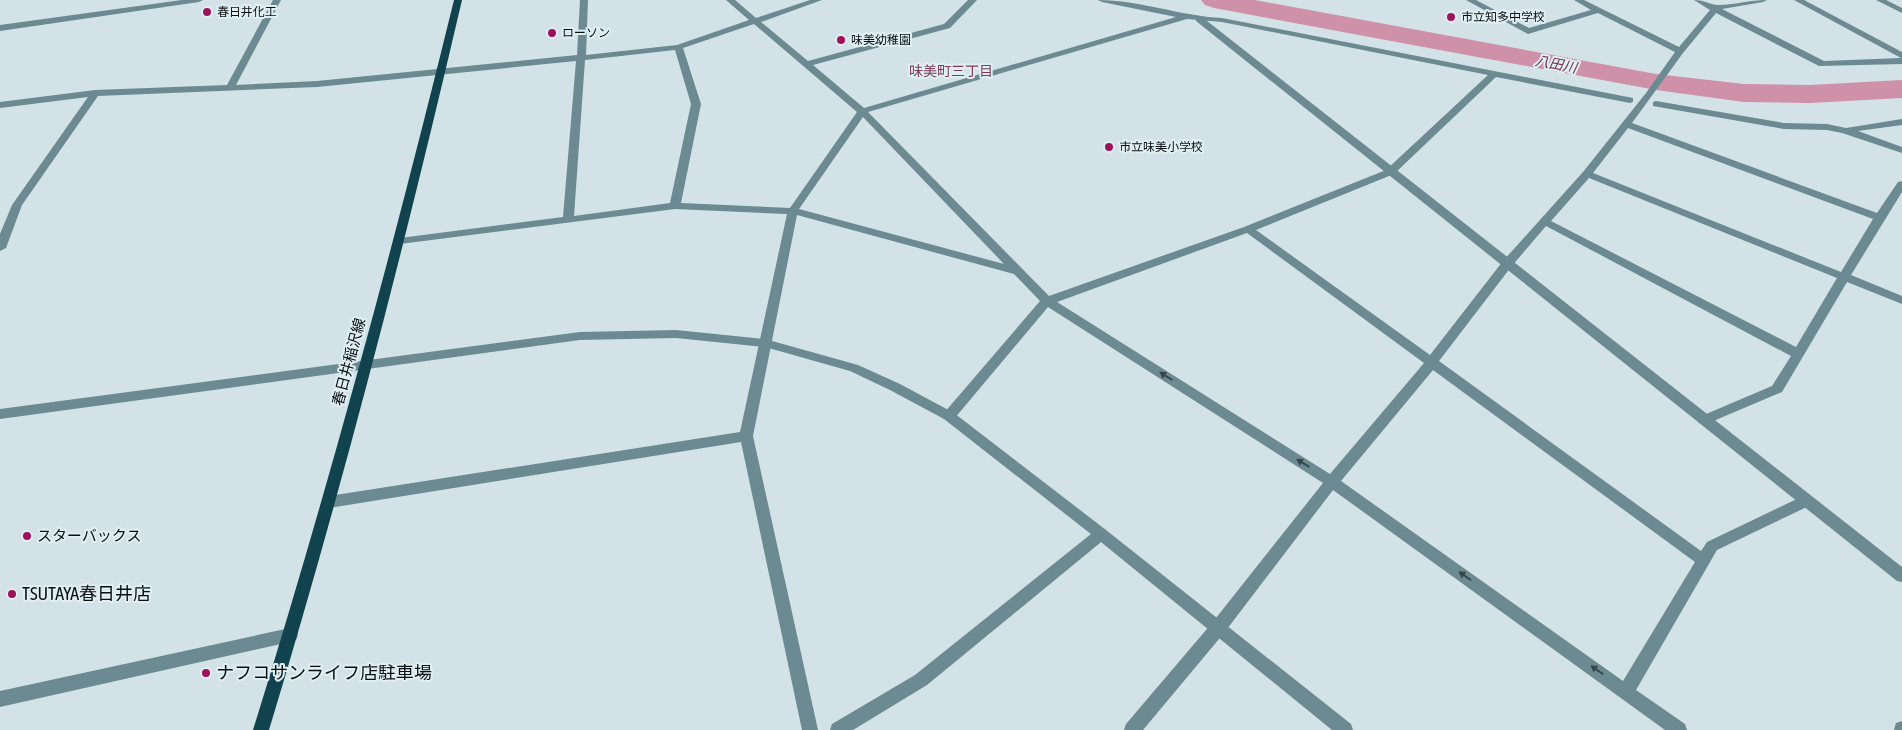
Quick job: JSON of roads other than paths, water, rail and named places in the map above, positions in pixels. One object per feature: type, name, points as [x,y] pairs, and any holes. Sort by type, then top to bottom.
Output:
[{"type":"main road","name":"春日井稲沢線","points":[[260,730],[329,502],[400,241],[458,0]]},
{"type":"street","points":[[0,28],[106,10],[199,0]]},
{"type":"street","points":[[230,87],[277,0]]},
{"type":"street","points":[[568,220],[584,0]]},
{"type":"street","points":[[730,0],[862,111],[1047,301],[1332,482],[1679,730]]},
{"type":"street","points":[[0,104],[95,93],[317,84],[441,73],[678,47],[818,0]]},
{"type":"street","points":[[807,64],[947,26],[973,0]]},
{"type":"street","points":[[1102,0],[1193,18],[1231,22],[1630,100]]},
{"type":"street","points":[[1470,0],[1528,31],[1599,10]]},
{"type":"street","points":[[1578,0],[1680,51]]},
{"type":"street","points":[[1698,0],[1822,64],[1902,61]]},
{"type":"street","points":[[1132,730],[1218,628],[1332,482],[1432,364],[1507,264],[1587,174],[1625,124],[1653,99],[1667,68],[1716,8],[1762,0]]},
{"type":"street","points":[[1798,0],[1902,56]]},
{"type":"street","points":[[1880,0],[1902,11]]},
{"type":"street","points":[[810,730],[746,436],[792,211],[862,111],[1193,18]]},
{"type":"street","points":[[1193,18],[1902,576]]},
{"type":"street","points":[[675,206],[696,104],[678,47]]},
{"type":"street","points":[[949,416],[1047,301],[1248,229],[1390,172],[1495,73]]},
{"type":"street","points":[[0,248],[17,205],[95,93]]},
{"type":"street","points":[[1653,99],[1745,121],[1784,126],[1844,130],[1902,122]]},
{"type":"street","points":[[1625,124],[1879,218]]},
{"type":"street","points":[[1844,130],[1902,150]]},
{"type":"street","points":[[1587,174],[1902,300]]},
{"type":"street","points":[[1704,420],[1777,389],[1879,218],[1902,184]]},
{"type":"street","points":[[400,241],[675,206],[792,211],[1018,272]]},
{"type":"street","points":[[1546,222],[1798,354]]},
{"type":"street","points":[[1248,229],[1703,560]]},
{"type":"street","points":[[0,414],[580,336],[676,334],[765,343],[854,368],[895,387],[949,416],[1101,534],[1346,730]]},
{"type":"street","points":[[329,502],[746,436]]},
{"type":"street","points":[[1626,691],[1712,546],[1806,501]]},
{"type":"street","points":[[838,730],[921,680],[1101,534]]},
{"type":"street","points":[[0,699],[290,635]]},
{"type":"waterway","name":"八田川","points":[[1214,0],[1656,82],[1744,93],[1810,94],[1902,89]]},
{"type":"place","name":"春日井化工","points":[[207,12]]},
{"type":"place","name":"市立知多中学校","points":[[1451,17]]},
{"type":"place","name":"ローソン","points":[[552,33]]},
{"type":"place","name":"味美幼稚園","points":[[841,40]]},
{"type":"place","name":"市立味美小学校","points":[[1109,147]]},
{"type":"place","name":"スターバックス","points":[[27,536]]},
{"type":"place","name":"TSUTAYA春日井店","points":[[12,594]]},
{"type":"place","name":"ナフコサンライフ店駐車場","points":[[206,673]]},
{"type":"district","name":"味美町三丁目","points":[[951,71]]}]
